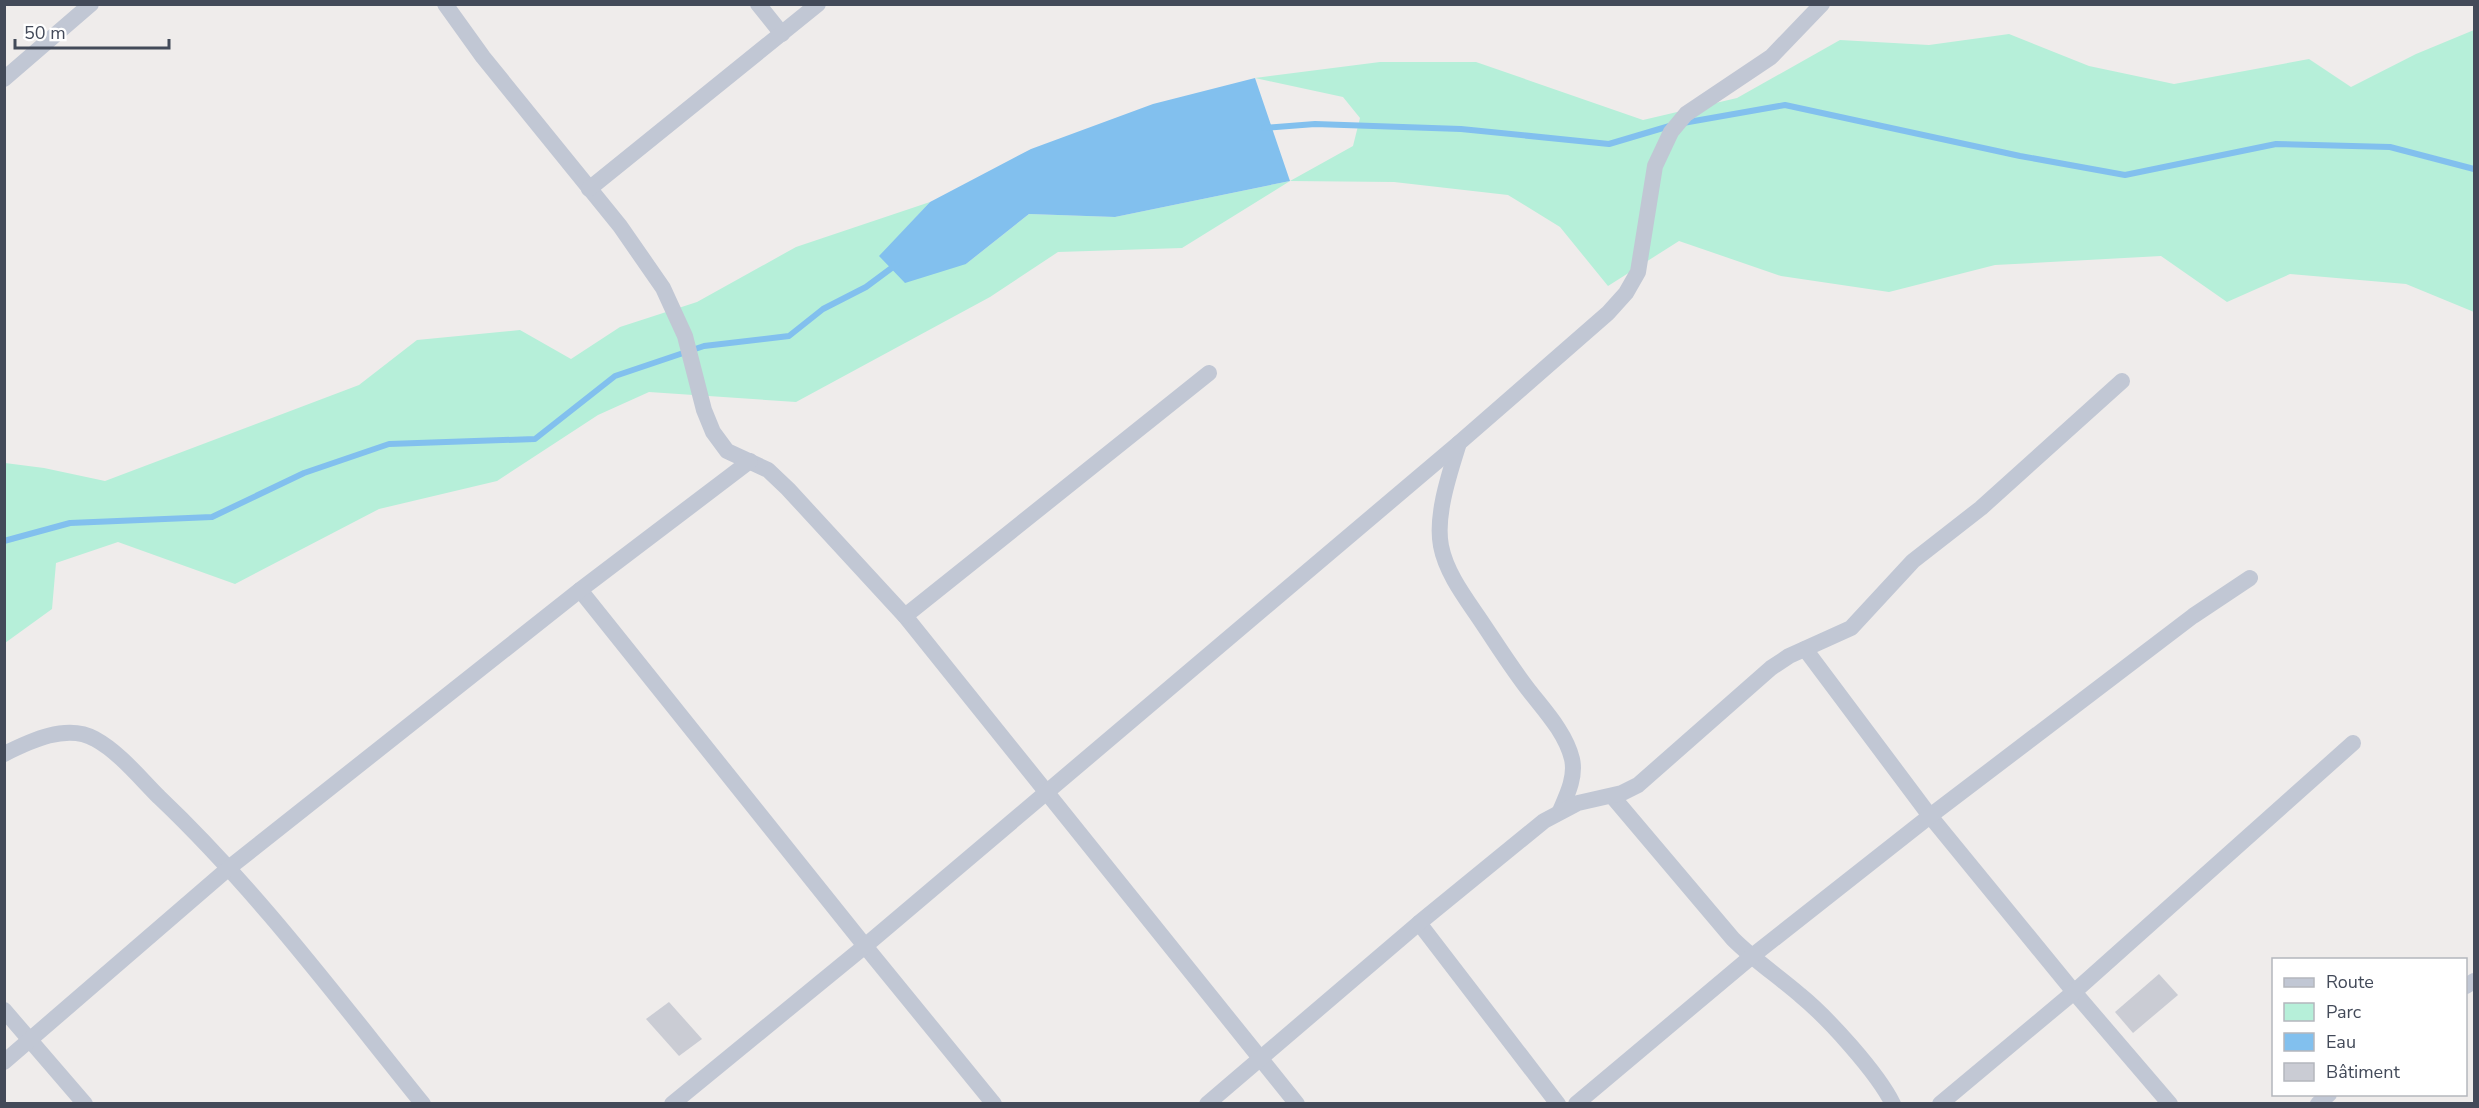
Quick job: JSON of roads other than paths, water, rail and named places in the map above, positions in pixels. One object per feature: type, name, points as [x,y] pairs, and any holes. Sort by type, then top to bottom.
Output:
[{"type":"street","points":[[4,79],[91,4]]},
{"type":"street","points":[[445,4],[483,57],[620,226],[663,288],[684,336],[704,410],[713,432],[727,451],[768,470],[905,616],[1048,791],[1297,1104]]},
{"type":"street","points":[[758,4],[782,34]]},
{"type":"street","points":[[590,189],[818,4]]},
{"type":"street","points":[[672,1104],[865,946],[1459,443],[1592,327],[1626,293],[1638,272],[1655,166],[1664,144],[1680,120],[1771,57],[1822,4]]},
{"type":"street","points":[[905,616],[1209,373]]},
{"type":"street","points":[[1207,1104],[1505,851],[1560,811],[1578,802],[1612,796],[1638,785],[1771,668],[1805,649],[1839,635],[1862,618],[1913,561],[1981,508],[2122,381]]},
{"type":"street","points":[[1459,443],[1444,500],[1440,544],[1445,562],[1456,583],[1514,670],[1555,724],[1567,747],[1572,759],[1572,777],[1560,811]]},
{"type":"street","points":[[4,1062],[230,867],[580,590],[750,461]]},
{"type":"street","points":[[1576,1104],[1751,957],[1930,816],[2193,616],[2250,578]]},
{"type":"street","points":[[580,590],[994,1104]]},
{"type":"street","points":[[1805,649],[1930,816],[2074,992],[2170,1104]]},
{"type":"street","points":[[4,754],[30,741],[51,735],[72,733],[94,738],[151,788],[230,867],[423,1104]]},
{"type":"street","points":[[1940,1104],[2074,992],[2353,743]]},
{"type":"street","points":[[1612,796],[1751,957],[1816,1010],[1873,1074],[1893,1104]]},
{"type":"street","points":[[1419,923],[1558,1104]]},
{"type":"street","points":[[4,1010],[85,1104]]},
{"type":"water","points":[[1255,78],[1290,181],[1115,217],[1029,214],[966,264],[905,283],[879,256],[930,202],[1031,149],[1153,104]]},
{"type":"waterway","points":[[1683,123],[1785,105],[2020,156],[2125,175],[2276,144],[2390,147],[2474,169]]},
{"type":"waterway","points":[[1264,128],[1315,124],[1461,129],[1609,144],[1673,125]]},
{"type":"waterway","points":[[4,541],[70,523],[212,517],[304,473],[389,444],[535,439],[615,376],[704,346],[789,336],[823,309],[866,287],[897,264]]}]
